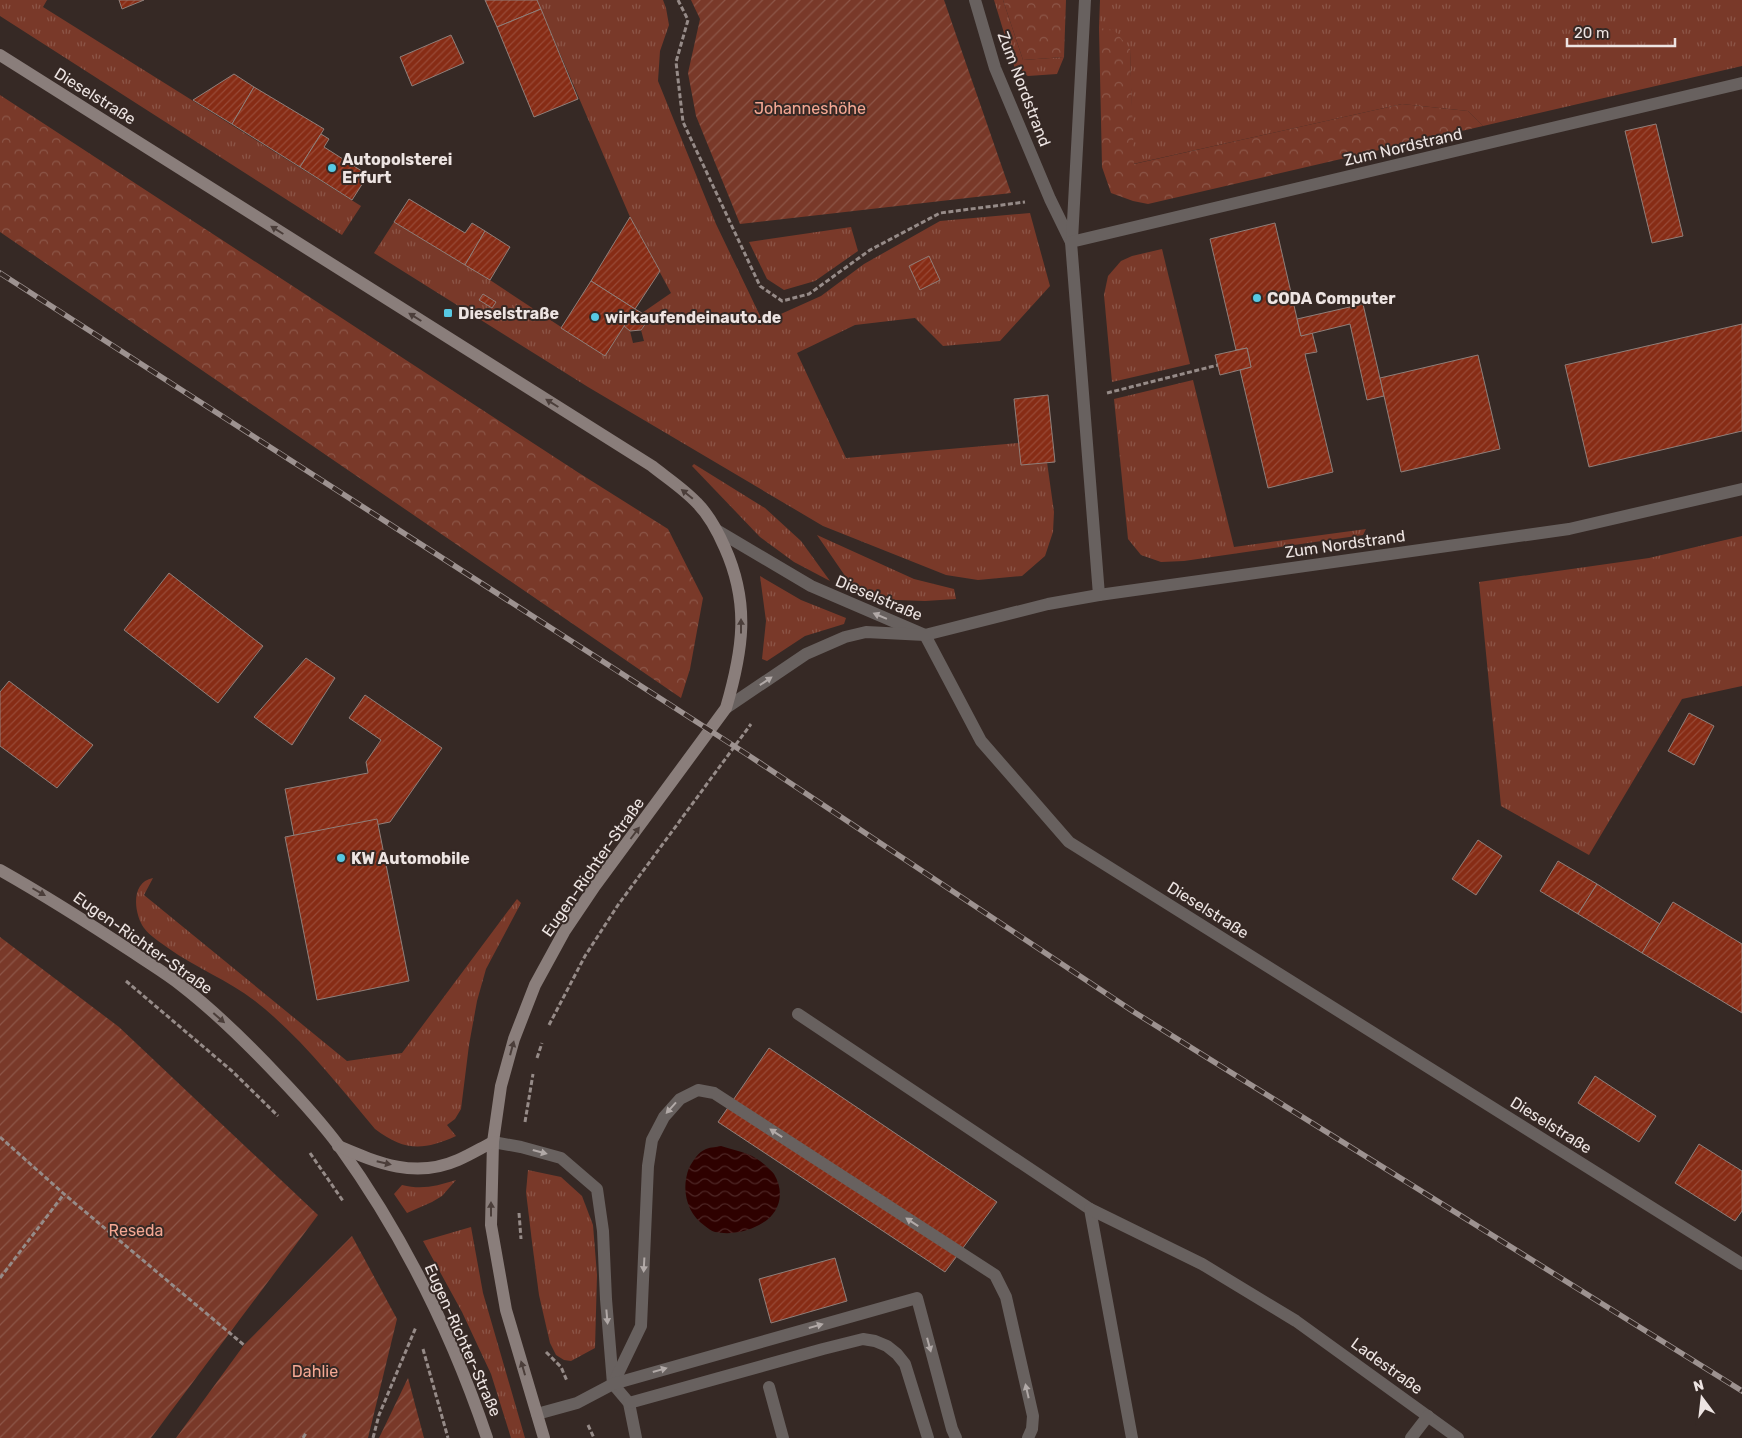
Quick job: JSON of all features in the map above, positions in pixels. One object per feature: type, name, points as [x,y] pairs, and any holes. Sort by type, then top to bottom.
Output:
[{"type":"main road","name":"Dieselstraße","points":[[0,56],[652,466],[697,502],[718,531],[734,567],[742,600],[741,642],[736,675],[726,708]]},
{"type":"main road","name":"Eugen-Richter-Straße","points":[[544,1438],[506,1310],[491,1225],[493,1142],[504,1076],[514,1039],[535,985],[564,932],[595,886],[726,708]]},
{"type":"main road","name":"Eugen-Richter-Straße","points":[[0,870],[78,915],[182,986],[242,1038],[309,1109],[338,1146],[395,1233],[430,1297],[478,1409],[487,1438]]},
{"type":"main road","points":[[338,1146],[377,1162],[408,1168],[433,1168],[457,1161],[493,1142]]},
{"type":"street","name":"Zum Nordstrand","points":[[975,0],[995,68],[1050,199],[1072,242],[1099,594]]},
{"type":"street","points":[[1072,242],[1084,0]]},
{"type":"street","name":"Zum Nordstrand","points":[[1072,242],[1742,83]]},
{"type":"street","name":"Zum Nordstrand","points":[[726,708],[806,654],[845,637],[866,632],[925,635],[1048,604],[1099,594],[1569,529],[1742,489]]},
{"type":"street","name":"Dieselstraße","points":[[718,531],[811,586],[925,635],[981,741],[1069,842],[1742,1264]]},
{"type":"street","name":"Ladestraße","points":[[798,1014],[1090,1209],[1202,1264],[1296,1321],[1458,1438]]},
{"type":"street","points":[[613,1384],[641,1326],[648,1166],[652,1140],[664,1116],[680,1099],[698,1090],[714,1093],[995,1276],[1006,1297],[1033,1416],[1032,1429],[1028,1438]]},
{"type":"street","points":[[493,1142],[521,1147],[561,1158],[597,1189],[603,1231],[613,1384],[629,1403],[636,1438]]},
{"type":"street","points":[[1090,1209],[1132,1438]]},
{"type":"street","points":[[537,1414],[577,1403],[613,1384],[917,1298],[952,1430],[956,1438]]},
{"type":"street","points":[[629,1403],[863,1339],[887,1346],[905,1364],[928,1438]]},
{"type":"street","points":[[770,1387],[783,1438]]},
{"type":"street","points":[[1411,1438],[1428,1416]]},
{"type":"path","points":[[678,0],[688,20],[676,62],[682,122],[760,286],[782,301],[809,294],[870,250],[940,213],[1050,199]]},
{"type":"path","points":[[1084,399],[1218,365]]},
{"type":"path","points":[[546,1032],[577,970],[618,905],[753,721]]},
{"type":"path","points":[[118,976],[134,986],[232,1071],[282,1120]]},
{"type":"path","points":[[536,1064],[543,1040]]},
{"type":"path","points":[[521,1147],[533,1072]]},
{"type":"path","points":[[0,1137],[64,1194],[244,1345]]},
{"type":"path","points":[[307,1150],[345,1204]]},
{"type":"path","points":[[0,1278],[64,1194]]},
{"type":"path","points":[[518,1205],[523,1248]]},
{"type":"path","points":[[413,1318],[419,1335]]},
{"type":"path","points":[[373,1438],[379,1415],[416,1326]]},
{"type":"path","points":[[422,1345],[448,1438]]},
{"type":"path","points":[[545,1351],[561,1367],[577,1403]]},
{"type":"path","points":[[303,1438],[306,1433]]},
{"type":"green space","points":[[0,0],[47,0],[43,7],[361,206],[342,235],[0,16]]},
{"type":"green space","points":[[537,0],[663,0],[669,25],[660,51],[658,81],[716,224],[763,322],[821,296],[864,264],[940,221],[1030,213],[1050,286],[1000,341],[943,346],[915,318],[855,325],[797,353],[846,458],[1019,443],[1047,462],[1054,512],[1053,532],[1045,556],[1022,576],[978,580],[946,575],[823,526],[588,387],[374,253],[394,222],[490,280],[605,356],[624,326],[630,331],[633,343],[644,341],[641,330],[646,323],[642,313],[671,293],[630,217]]},
{"type":"green space","name":"Johanneshöhe","points":[[691,0],[944,0],[1011,193],[740,224],[696,116],[688,73],[700,19]]},
{"type":"green space","points":[[994,0],[1003,0],[1023,60],[1064,57],[1057,74],[1028,76],[1015,69]]},
{"type":"green space","points":[[1003,0],[1066,0],[1064,57],[1023,60]]},
{"type":"green space","points":[[1100,0],[1742,0],[1742,66],[1483,126],[1468,111],[1402,104],[1133,164],[1130,49],[1099,28]]},
{"type":"green space","points":[[1099,28],[1114,30],[1130,49],[1134,164],[1402,104],[1468,111],[1483,126],[1148,204],[1133,201],[1111,193],[1102,167]]},
{"type":"green space","points":[[0,95],[579,473],[668,529],[703,598],[690,669],[681,698],[0,232]]},
{"type":"green space","points":[[851,227],[858,251],[815,281],[784,290],[767,279],[749,242]]},
{"type":"green space","points":[[1162,249],[1190,364],[1112,382],[1104,295],[1108,276],[1121,261],[1132,256]]},
{"type":"green space","points":[[1193,380],[1234,547],[1366,529],[1363,535],[1184,561],[1161,562],[1141,555],[1128,539],[1114,399]]},
{"type":"green space","points":[[694,464],[765,508],[801,541],[830,581],[794,562],[760,537],[692,466]]},
{"type":"green space","points":[[817,535],[914,579],[954,589],[956,599],[895,600],[852,586]]},
{"type":"green space","points":[[1742,536],[1742,686],[1682,699],[1589,855],[1501,806],[1479,582],[1649,558]]},
{"type":"green space","points":[[760,576],[801,600],[846,618],[844,624],[805,636],[767,661],[762,659],[766,621]]},
{"type":"green space","points":[[153,878],[144,895],[347,1061],[402,1053],[517,899],[521,903],[486,969],[477,1001],[461,1109],[455,1119],[447,1125],[456,1136],[434,1144],[414,1146],[395,1141],[375,1129],[303,1045],[272,1015],[245,994],[179,955],[146,931],[138,915],[136,899],[140,886]]},
{"type":"green space","name":"Reseda","points":[[0,937],[119,1027],[318,1215],[151,1438],[0,1438]]},
{"type":"green space","points":[[528,1170],[561,1177],[582,1196],[593,1225],[597,1275],[595,1348],[571,1361],[564,1360],[556,1355],[550,1343],[539,1295],[526,1192]]},
{"type":"green space","points":[[456,1180],[442,1196],[407,1213],[394,1194],[402,1185],[429,1187]]},
{"type":"green space","points":[[471,1227],[483,1293],[525,1438],[511,1438],[491,1374],[462,1312],[423,1241]]},
{"type":"green space","name":"Dahlie","points":[[352,1236],[397,1319],[368,1438],[176,1438],[244,1345]]},
{"type":"green space","points":[[408,1378],[424,1438],[379,1438]]},
{"type":"water","points":[[721,1146],[756,1158],[774,1174],[780,1189],[776,1210],[771,1216],[766,1221],[743,1231],[726,1233],[712,1231],[693,1214],[687,1200],[685,1184],[692,1162],[703,1150]]},
{"type":"building","points":[[119,0],[144,0],[122,9]]},
{"type":"building","points":[[485,0],[537,0],[541,9],[497,27]]},
{"type":"building","points":[[541,9],[578,99],[534,117],[497,27]]},
{"type":"building","points":[[451,35],[464,63],[412,86],[400,57]]},
{"type":"building","points":[[234,74],[254,87],[232,124],[193,100]]},
{"type":"building","points":[[254,87],[324,129],[300,167],[232,124]]},
{"type":"building","points":[[1656,124],[1683,236],[1652,243],[1625,131]]},
{"type":"building","points":[[321,134],[329,139],[324,147],[368,175],[352,200],[300,167]]},
{"type":"building","points":[[409,199],[465,233],[472,223],[485,231],[465,265],[394,222]]},
{"type":"building","points":[[630,217],[660,271],[635,309],[591,281]]},
{"type":"building","points":[[1275,223],[1301,336],[1312,332],[1317,352],[1305,354],[1333,472],[1268,488],[1240,370],[1251,367],[1247,348],[1236,350],[1210,239]]},
{"type":"building","points":[[485,231],[510,247],[490,280],[465,265]]},
{"type":"building","points":[[929,256],[940,280],[920,290],[909,266]]},
{"type":"building","points":[[591,281],[635,309],[605,356],[561,328]]},
{"type":"building","points":[[483,294],[496,302],[492,308],[479,300]]},
{"type":"building","points":[[1363,304],[1384,396],[1367,400],[1350,324],[1301,336],[1297,319]]},
{"type":"building","points":[[635,309],[642,313],[646,323],[641,330],[630,331],[624,326]]},
{"type":"building","points":[[1742,324],[1742,431],[1589,467],[1565,365]]},
{"type":"building","points":[[1247,348],[1251,367],[1220,375],[1215,355]]},
{"type":"building","points":[[1478,355],[1500,449],[1401,472],[1380,378]]},
{"type":"building","points":[[1048,395],[1055,462],[1021,465],[1014,399]]},
{"type":"building","points":[[169,573],[263,646],[218,703],[124,630]]},
{"type":"building","points":[[306,658],[335,678],[292,745],[254,717]]},
{"type":"building","points":[[9,681],[93,745],[57,788],[0,746],[0,692]]},
{"type":"building","points":[[365,695],[442,748],[390,822],[295,841],[285,789],[368,773],[366,762],[381,740],[349,718]]},
{"type":"building","points":[[1689,713],[1714,726],[1694,765],[1668,751]]},
{"type":"building","points":[[377,819],[409,981],[317,1000],[285,837]]},
{"type":"building","points":[[1478,840],[1502,856],[1476,895],[1452,879]]},
{"type":"building","points":[[1558,861],[1597,884],[1578,914],[1540,891]]},
{"type":"building","points":[[1597,884],[1660,924],[1642,953],[1578,914]]},
{"type":"building","points":[[1673,902],[1742,944],[1742,1013],[1642,953]]},
{"type":"building","points":[[769,1048],[997,1202],[945,1272],[718,1122]]},
{"type":"building","points":[[1595,1076],[1656,1116],[1639,1142],[1578,1103]]},
{"type":"building","points":[[1699,1144],[1742,1171],[1742,1211],[1735,1221],[1675,1183]]},
{"type":"building","points":[[835,1258],[847,1301],[771,1323],[759,1279]]},
{"type":"railway","points":[[0,273],[748,755],[1134,1012],[1742,1391]]},
{"type":"place","name":"Autopolsterei Erfurt","points":[[332,168]]},
{"type":"place","name":"CODA Computer","points":[[1257,298]]},
{"type":"place","name":"Dieselstraße","points":[[448,313]]},
{"type":"place","name":"wirkaufendeinauto.de","points":[[595,317]]},
{"type":"place","name":"KW Automobile","points":[[341,858]]}]
